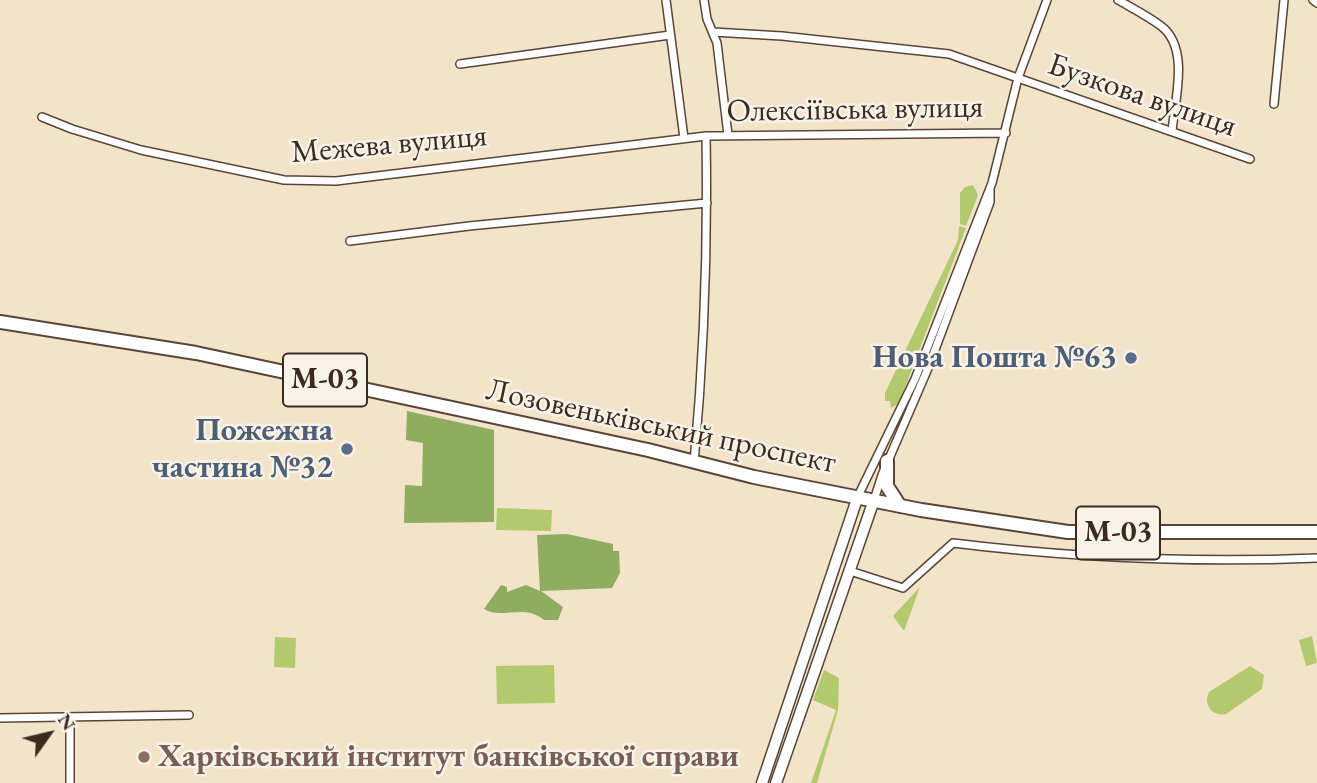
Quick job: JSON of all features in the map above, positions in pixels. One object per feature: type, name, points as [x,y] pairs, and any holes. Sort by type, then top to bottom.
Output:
[{"type":"highway","name":"Лозовеньківський проспект","points":[[0,322],[196,353],[901,506],[1068,532],[1317,532]]},
{"type":"highway","points":[[887,461],[888,490],[901,506]]},
{"type":"main road","points":[[762,783],[802,672],[858,496]]},
{"type":"main road","points":[[776,783],[874,500]]},
{"type":"street","points":[[666,0],[684,138]]},
{"type":"street","points":[[704,0],[706,19],[713,33],[728,135]]},
{"type":"street","points":[[874,500],[887,461],[962,283],[990,202],[990,189],[1018,78],[1047,0]]},
{"type":"street","points":[[1118,0],[1160,25],[1176,46],[1178,61],[1172,131]]},
{"type":"street","points":[[1274,104],[1284,0]]},
{"type":"street","points":[[1313,0],[1317,3]]},
{"type":"street","name":"Бузкова вулиця","points":[[713,33],[782,36],[949,54],[1250,159]]},
{"type":"street","points":[[460,64],[670,35]]},
{"type":"street","name":"Межева вулиця","points":[[42,117],[141,150],[284,180],[336,181],[706,136]]},
{"type":"street","name":"Олексіївська вулиця","points":[[706,136],[1006,133]]},
{"type":"street","points":[[695,463],[701,387],[707,203],[706,136]]},
{"type":"street","points":[[858,496],[915,379],[984,197],[990,189]]},
{"type":"street","points":[[350,241],[469,226],[707,203]]},
{"type":"street","points":[[894,424],[902,427]]},
{"type":"street","points":[[850,570],[903,588],[953,543],[1083,557],[1242,561],[1317,558]]},
{"type":"street","points":[[0,718],[189,715]]},
{"type":"street","points":[[70,717],[70,783]]},
{"type":"green space","points":[[973,185],[978,195],[966,226],[960,224],[960,193],[965,187]]},
{"type":"green space","points":[[959,226],[966,228],[899,403],[891,408],[890,401],[885,401],[885,393],[958,240]]},
{"type":"green space","points":[[407,411],[494,430],[494,522],[404,523],[405,485],[422,486],[423,443],[406,440]]},
{"type":"green space","points":[[497,508],[552,510],[551,531],[496,530]]},
{"type":"green space","points":[[567,534],[613,544],[613,551],[619,551],[620,573],[612,588],[541,591],[563,607],[558,620],[544,620],[529,613],[498,613],[484,609],[501,585],[507,587],[507,592],[526,585],[540,591],[537,535]]},
{"type":"green space","points":[[920,587],[904,631],[893,616]]},
{"type":"green space","points":[[1312,636],[1317,663],[1306,666],[1299,640]]},
{"type":"green space","points":[[275,637],[296,638],[295,668],[274,667]]},
{"type":"green space","points":[[554,665],[555,703],[497,704],[496,666]]},
{"type":"green space","points":[[1250,666],[1264,675],[1262,689],[1226,714],[1213,712],[1207,701],[1209,692]]},
{"type":"green space","points":[[824,670],[839,678],[838,710],[817,783],[811,783],[836,710],[813,700]]},
{"type":"place","name":"Нова Пошта №63","points":[[1131,358]]},
{"type":"place","name":"Пожежна частина №32","points":[[347,449]]},
{"type":"place","name":"Харківський інститут банківської справи","points":[[144,757]]}]
